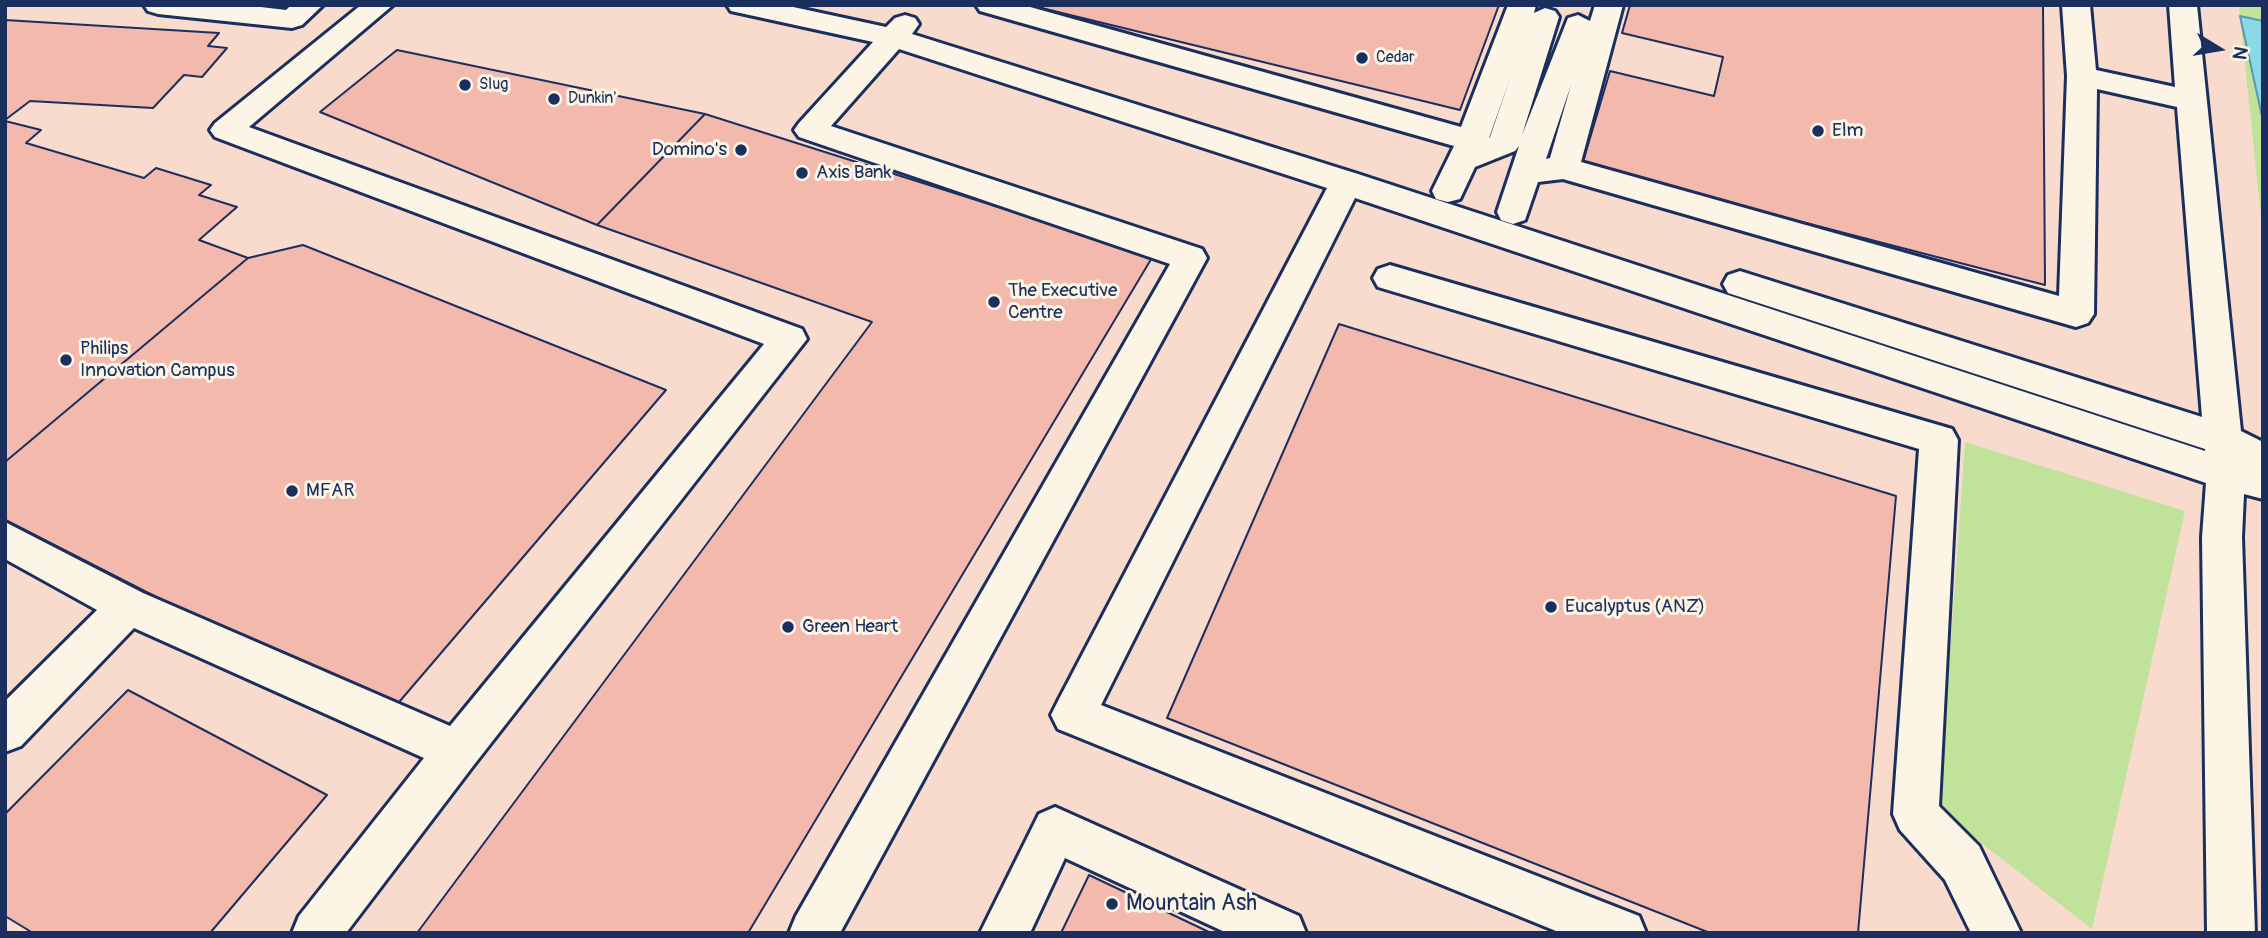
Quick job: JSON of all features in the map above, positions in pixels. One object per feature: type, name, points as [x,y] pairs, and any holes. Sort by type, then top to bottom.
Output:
[{"type":"street","points":[[158,5],[292,19],[310,5]]},
{"type":"street","points":[[316,933],[457,751],[789,339],[226,130],[379,5]]},
{"type":"street","points":[[741,5],[964,39],[1101,86],[1513,212],[2244,464]]},
{"type":"street","points":[[832,5],[898,31],[1347,182],[2244,464]]},
{"type":"street","points":[[990,5],[1468,150],[1503,144],[1534,11]]},
{"type":"street","points":[[1563,168],[1609,5]]},
{"type":"street","points":[[1525,172],[1563,168],[2076,314],[2082,76],[2076,5]]},
{"type":"street","points":[[2183,5],[2191,100],[2244,464],[2222,537],[2231,933]]},
{"type":"street","points":[[1513,212],[1578,24]]},
{"type":"street","points":[[813,933],[1190,258],[810,130],[898,31]]},
{"type":"street","points":[[2082,76],[2191,100]]},
{"type":"street","points":[[1448,191],[1468,150]]},
{"type":"street","points":[[1347,182],[1073,715],[1622,933]]},
{"type":"street","points":[[1390,278],[1939,440],[1916,814],[1962,863],[1997,933]]},
{"type":"street","points":[[5,539],[128,606],[457,751]]},
{"type":"street","points":[[5,731],[128,606]]},
{"type":"street","points":[[1004,933],[1055,830],[1282,933]]},
{"type":"shaded area","points":[[5,5],[2263,5],[2263,933],[5,933]]},
{"type":"green space","points":[[2239,5],[2263,5],[2263,236],[2240,16]]},
{"type":"green space","points":[[1965,442],[2185,511],[2092,929],[1939,810]]},
{"type":"water","points":[[2240,16],[2263,21],[2263,121]]},
{"type":"building","name":"Cedar","points":[[1029,5],[1499,5],[1460,110]]},
{"type":"building","name":"Elm","points":[[1630,5],[2043,5],[2045,285],[1582,165],[1610,71],[1714,96],[1723,57],[1622,33]]},
{"type":"building","points":[[5,20],[219,33],[208,46],[227,48],[202,77],[184,75],[153,108],[30,101],[5,120]]},
{"type":"building","points":[[397,50],[705,114],[597,225],[320,112]]},
{"type":"building","name":"Green Heart","points":[[705,114],[1153,256],[748,933],[417,933],[872,322],[597,225]]},
{"type":"building","name":"Philips Innovation Campus","points":[[5,121],[41,130],[26,143],[144,178],[156,168],[211,185],[199,195],[237,207],[199,240],[248,258],[5,462]]},
{"type":"building","name":"MFAR","points":[[303,245],[666,390],[388,715],[5,520],[5,462],[248,258]]},
{"type":"building","name":"Eucalyptus (ANZ)","points":[[1339,324],[1896,496],[1858,933],[1710,933],[1167,718]]},
{"type":"building","points":[[128,690],[327,795],[210,933],[33,933],[5,916],[5,814]]},
{"type":"building","name":"Mountain Ash","points":[[1089,875],[1211,933],[1061,933]]},
{"type":"place","name":"Cedar","points":[[1362,58]]},
{"type":"place","name":"Slug","points":[[465,85]]},
{"type":"place","name":"Dunkin'","points":[[554,99]]},
{"type":"place","name":"Elm","points":[[1818,131]]},
{"type":"place","name":"Domino's","points":[[741,150]]},
{"type":"place","name":"Axis Bank","points":[[802,173]]},
{"type":"place","name":"The Executive Centre","points":[[994,302]]},
{"type":"place","name":"Philips Innovation Campus","points":[[66,360]]},
{"type":"place","name":"MFAR","points":[[292,491]]},
{"type":"place","name":"Eucalyptus (ANZ)","points":[[1551,607]]},
{"type":"place","name":"Green Heart","points":[[788,627]]},
{"type":"place","name":"Mountain Ash","points":[[1112,904]]}]
